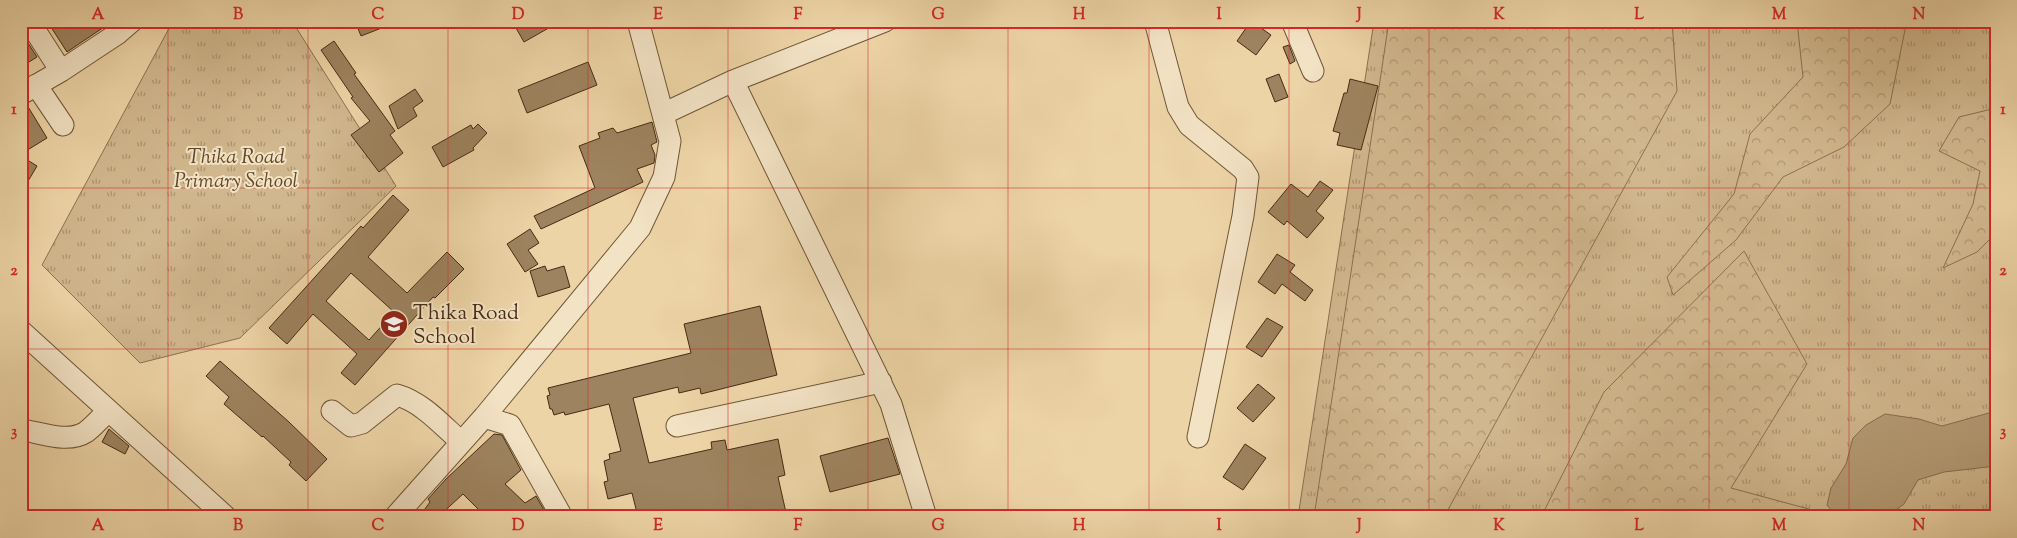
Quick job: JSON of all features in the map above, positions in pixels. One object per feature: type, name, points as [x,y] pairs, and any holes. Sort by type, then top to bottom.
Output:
[{"type":"street","points":[[29,21],[61,70]]},
{"type":"street","points":[[63,125],[29,89],[117,34],[132,21]]},
{"type":"street","points":[[395,517],[484,417],[640,228],[664,177],[670,142],[638,21]]},
{"type":"street","points":[[663,114],[733,81],[885,21]]},
{"type":"street","points":[[1155,21],[1178,107],[1189,126],[1243,169],[1248,177],[1243,216],[1198,436]]},
{"type":"street","points":[[1292,21],[1313,71]]},
{"type":"street","points":[[733,81],[892,404],[926,517]]},
{"type":"street","points":[[21,331],[226,517]]},
{"type":"street","points":[[678,426],[881,382]]},
{"type":"street","points":[[332,411],[351,426],[356,425],[362,423],[397,395],[407,398],[418,405],[462,442]]},
{"type":"street","points":[[28,431],[61,437],[73,436],[84,433],[109,411]]},
{"type":"street","points":[[484,417],[510,425],[562,517]]},
{"type":"green space","name":"Thika Road Primary School","points":[[173,21],[292,21],[396,186],[240,338],[140,363],[42,265]]},
{"type":"green space","points":[[1374,21],[1996,21],[1996,517],[1298,517]]},
{"type":"green space","points":[[1389,21],[1672,21],[1677,91],[1444,517],[1314,517]]},
{"type":"green space","points":[[1797,21],[1909,21],[1906,25],[1890,104],[1844,147],[1783,177],[1736,240],[1673,295],[1667,277],[1734,194],[1750,134],[1803,77]]},
{"type":"green space","points":[[1996,108],[1996,233],[1977,252],[1943,268],[1973,204],[1980,171],[1939,151],[1959,117]]},
{"type":"green space","points":[[1744,251],[1807,364],[1731,488],[1838,517],[1541,517],[1604,392]]},
{"type":"shaded area","points":[[1996,411],[1996,466],[1944,472],[1918,480],[1904,504],[1886,517],[1837,517],[1827,505],[1831,488],[1846,464],[1853,438],[1866,425],[1885,414],[1919,419],[1942,426]]},
{"type":"building","points":[[47,21],[113,21],[67,52]]},
{"type":"building","points":[[355,21],[397,21],[397,22],[361,36]]},
{"type":"building","points":[[512,21],[561,21],[524,42]]},
{"type":"building","points":[[1251,21],[1271,35],[1256,55],[1237,41]]},
{"type":"building","points":[[21,32],[37,57],[21,67]]},
{"type":"building","points":[[334,41],[356,73],[354,74],[395,131],[390,135],[403,153],[379,172],[351,135],[370,121],[351,98],[353,97],[321,50]]},
{"type":"building","points":[[1289,45],[1295,61],[1290,64],[1283,47]]},
{"type":"building","points":[[588,62],[597,85],[527,113],[518,90]]},
{"type":"building","points":[[1279,74],[1288,97],[1275,102],[1266,79]]},
{"type":"building","points":[[1350,79],[1378,86],[1361,150],[1337,145],[1340,133],[1333,131]]},
{"type":"building","points":[[415,89],[423,101],[413,108],[417,116],[398,129],[389,106]]},
{"type":"building","points":[[27,105],[47,138],[21,154],[21,106]]},
{"type":"building","points":[[652,122],[657,142],[651,145],[655,155],[654,163],[637,169],[643,182],[541,229],[534,216],[595,188],[579,146],[600,138],[598,133],[613,128],[617,133]]},
{"type":"building","points":[[478,124],[487,133],[473,148],[474,150],[443,167],[432,147],[471,125],[473,129]]},
{"type":"building","points":[[21,156],[37,166],[21,193]]},
{"type":"building","points":[[1320,181],[1333,190],[1316,211],[1324,218],[1307,238],[1287,221],[1284,225],[1268,212],[1291,184],[1308,197]]},
{"type":"building","points":[[393,195],[409,210],[368,257],[407,293],[447,252],[464,269],[435,298],[433,297],[355,385],[341,373],[357,354],[313,314],[287,344],[269,328],[361,226],[363,228]],"holes":[[[351,273],[394,312],[369,340],[326,301]]]},
{"type":"building","points":[[530,229],[539,243],[528,250],[538,264],[525,272],[507,244]]},
{"type":"building","points":[[1277,254],[1295,265],[1290,272],[1313,290],[1305,301],[1282,284],[1275,294],[1258,282]]},
{"type":"building","points":[[545,266],[547,271],[564,266],[570,287],[538,297],[530,271]]},
{"type":"building","points":[[760,306],[777,375],[701,394],[700,388],[679,393],[678,387],[633,398],[649,463],[712,449],[711,442],[725,440],[727,450],[778,439],[785,475],[778,477],[787,517],[638,517],[632,493],[608,499],[604,482],[608,481],[604,461],[610,459],[609,454],[621,451],[609,404],[565,415],[564,412],[554,415],[552,409],[550,409],[547,396],[550,395],[548,388],[691,353],[684,324]]},
{"type":"building","points":[[1267,318],[1283,327],[1262,357],[1246,347]]},
{"type":"building","points":[[220,361],[289,422],[327,459],[306,481],[289,465],[291,462],[224,404],[229,397],[206,376]]},
{"type":"building","points":[[1258,384],[1275,398],[1253,422],[1237,408]]},
{"type":"building","points":[[109,429],[129,446],[125,454],[102,442]]},
{"type":"building","points":[[494,434],[502,435],[521,470],[505,484],[525,503],[536,496],[548,517],[486,517],[463,494],[438,517],[419,517],[430,502],[428,499],[446,479]]},
{"type":"building","points":[[888,438],[900,474],[830,492],[820,456]]},
{"type":"building","points":[[1245,444],[1266,458],[1243,490],[1223,477]]},
{"type":"place","name":"Thika Road School","points":[[394,324]]}]
